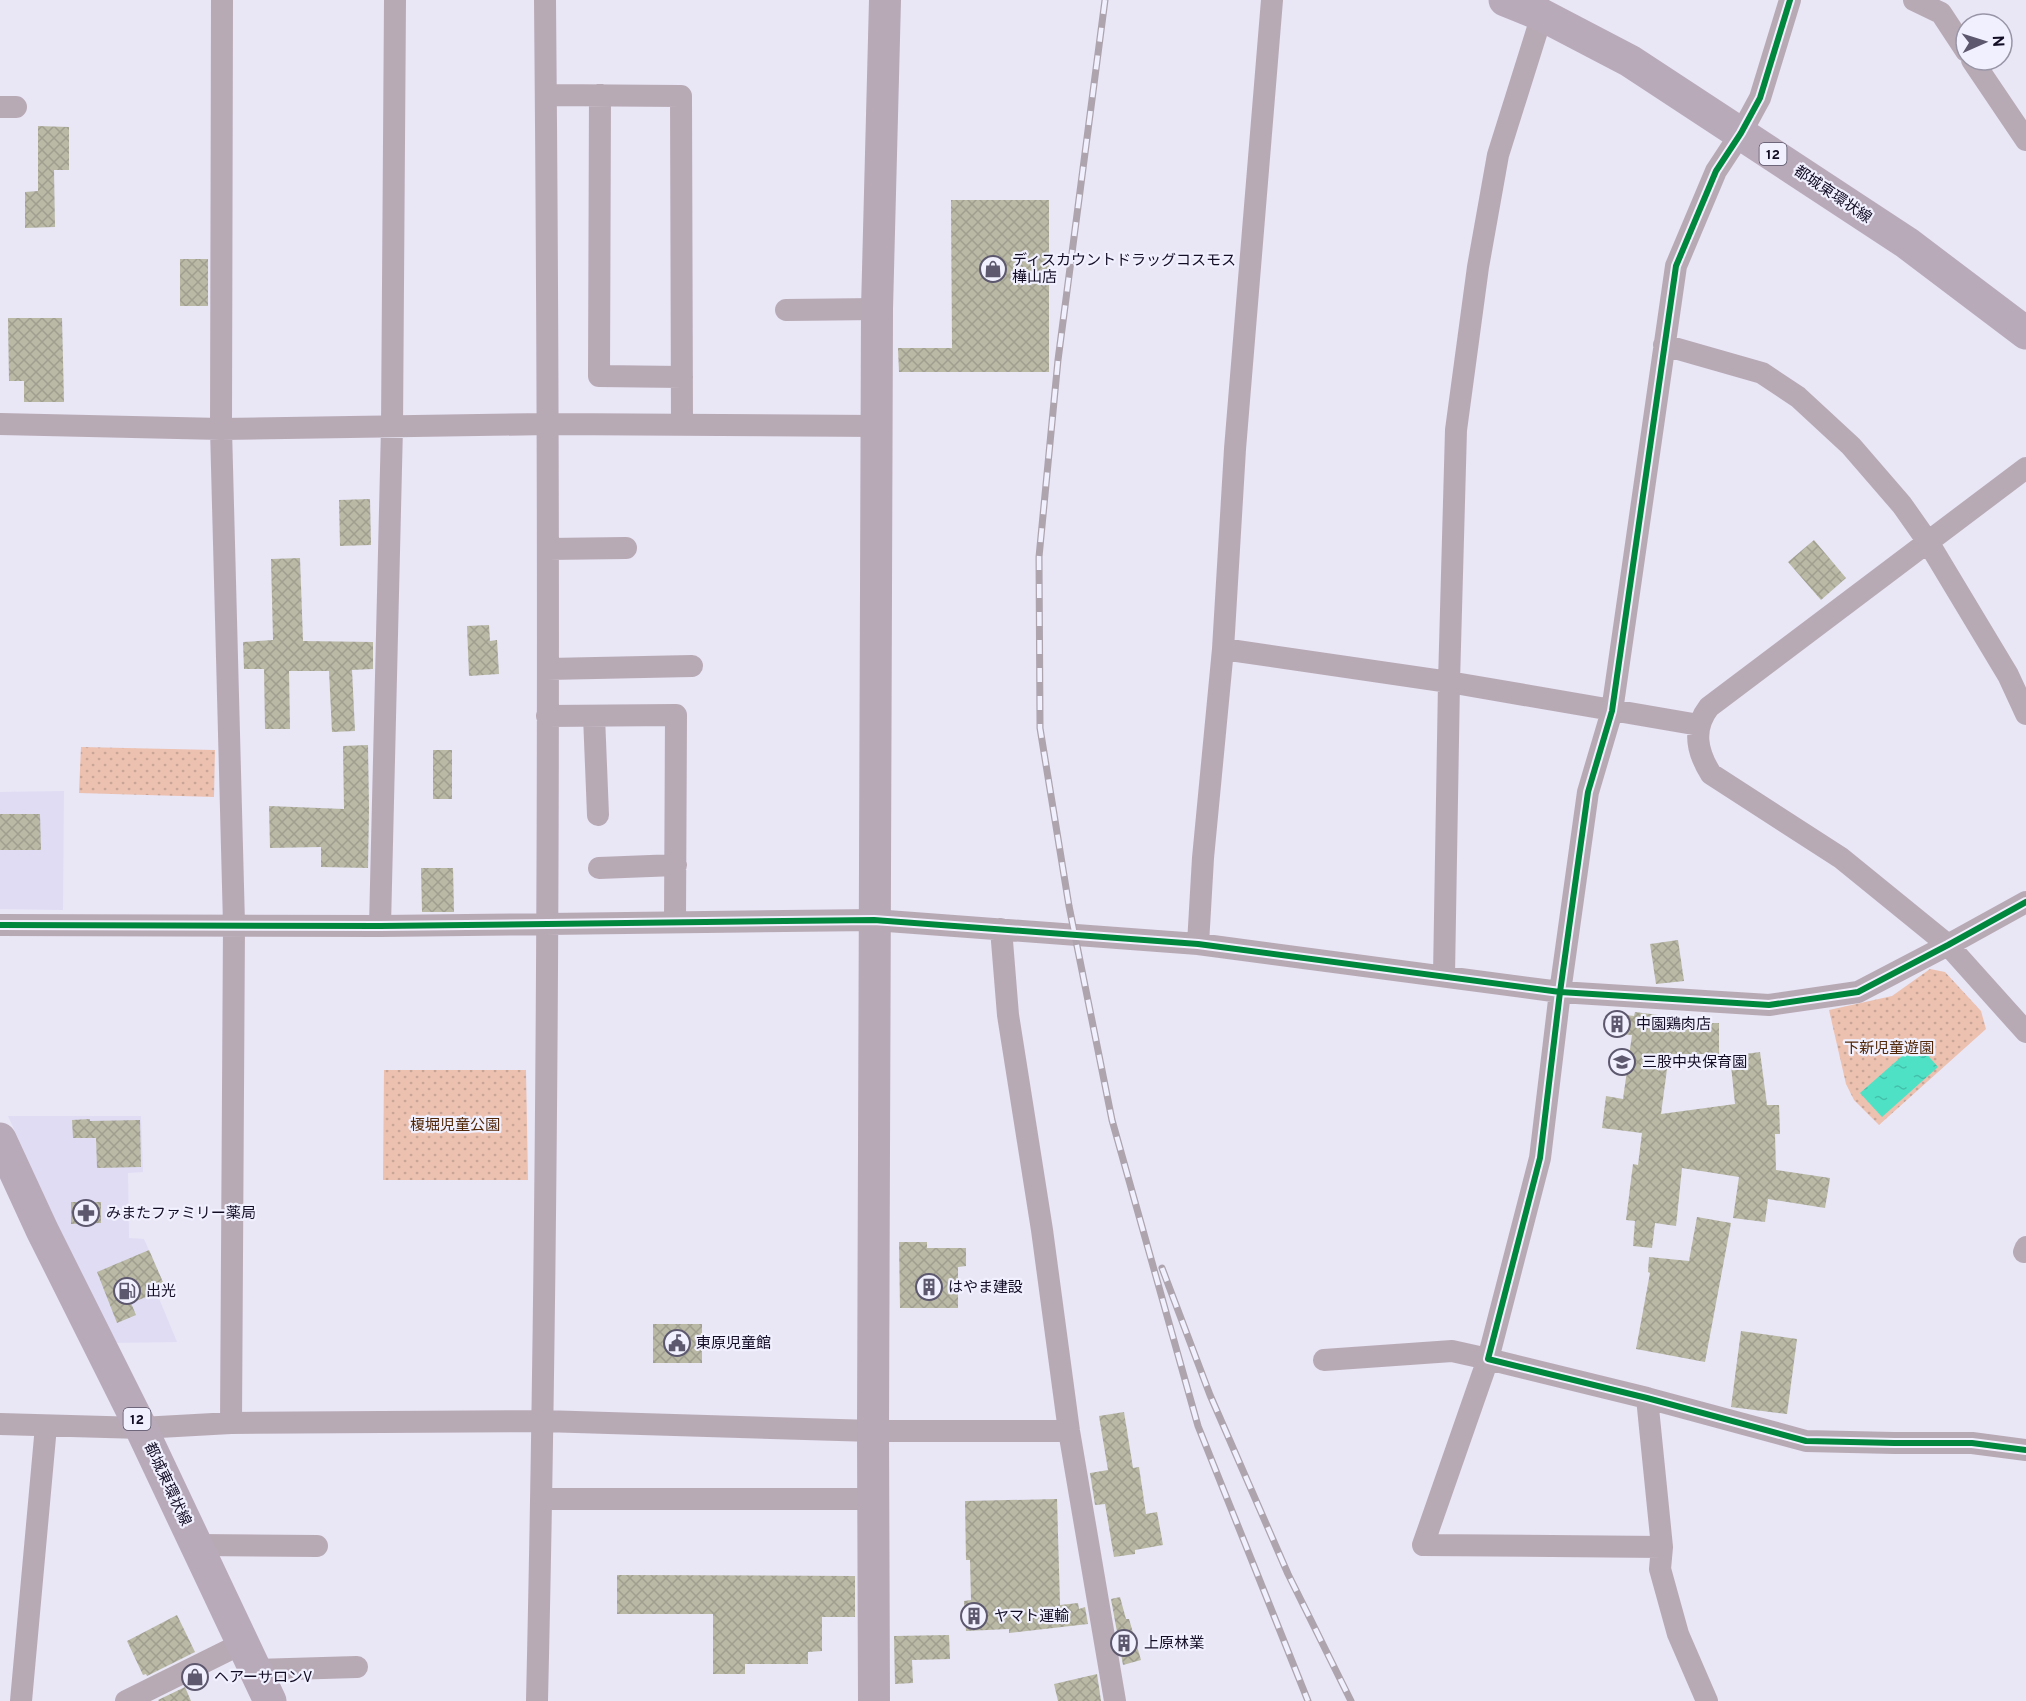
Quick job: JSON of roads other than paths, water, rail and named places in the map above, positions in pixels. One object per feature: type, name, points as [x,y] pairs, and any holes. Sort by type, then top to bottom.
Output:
[{"type":"main road","name":"都城東環状線","points":[[1505,0],[1546,8],[1630,61],[1907,243],[2026,333]]},
{"type":"main road","name":"都城東環状線","points":[[0,1139],[42,1230],[141,1428],[270,1701]]},
{"type":"street","points":[[222,0],[221,429],[234,924],[231,1423]]},
{"type":"street","points":[[380,926],[392,427],[395,0]]},
{"type":"street","points":[[537,1701],[542,1499],[547,924],[549,424],[545,0]]},
{"type":"street","points":[[874,1701],[877,309],[885,0]]},
{"type":"street","points":[[1198,944],[1203,858],[1223,649],[1235,449],[1272,0]]},
{"type":"street","points":[[1662,1546],[1423,1545],[1488,1359],[1540,1158],[1588,792],[1612,711],[1676,266],[1716,171],[1760,98],[1790,0]]},
{"type":"street","points":[[1914,0],[1944,7],[1954,27]]},
{"type":"street","points":[[1444,975],[1456,429],[1478,267],[1498,155],[1546,8]]},
{"type":"street","points":[[1981,72],[2022,125]]},
{"type":"street","points":[[546,94],[681,96],[682,425]]},
{"type":"street","points":[[600,95],[599,376],[682,377]]},
{"type":"street","points":[[786,310],[877,309]]},
{"type":"street","points":[[1664,345],[1762,373],[1798,397],[1851,446],[1902,505],[1928,542],[2008,675],[2026,714]]},
{"type":"street","points":[[0,424],[221,429],[549,424],[877,426]]},
{"type":"street","points":[[2026,468],[1709,707],[1702,716],[1697,731],[1703,762],[1711,774],[1841,858],[1948,945],[2026,1032]]},
{"type":"street","points":[[548,549],[626,548]]},
{"type":"street","points":[[1223,649],[1449,682],[1699,726]]},
{"type":"street","points":[[548,669],[692,666]]},
{"type":"street","points":[[547,716],[676,715],[675,922]]},
{"type":"street","points":[[594,716],[598,815]]},
{"type":"street","points":[[599,868],[676,865]]},
{"type":"street","points":[[0,925],[380,926],[874,920],[1198,944],[1560,992],[1691,1002],[1769,1005],[1858,992],[2026,902]]},
{"type":"street","points":[[1001,929],[1008,1015],[1042,1230],[1069,1431],[1115,1701]]},
{"type":"street","points":[[1324,1360],[1452,1351],[1647,1398],[1806,1440],[1972,1443],[2026,1450]]},
{"type":"street","points":[[1647,1398],[1662,1546],[1660,1569],[1678,1634],[1707,1701]]},
{"type":"street","points":[[0,1424],[141,1428],[231,1423],[543,1421],[873,1431],[1069,1431]]},
{"type":"street","points":[[21,1701],[46,1426]]},
{"type":"street","points":[[542,1499],[873,1499]]},
{"type":"street","points":[[197,1545],[317,1546]]},
{"type":"street","points":[[126,1701],[249,1656],[357,1667]]},
{"type":"water","points":[[1917,1043],[1938,1067],[1882,1117],[1860,1093]]},
{"type":"railway","points":[[1105,0],[1058,360],[1039,557],[1040,728],[1069,906],[1112,1120],[1198,1426],[1308,1701]]},
{"type":"railway","points":[[1162,1268],[1210,1395],[1288,1574],[1351,1701]]},
{"type":"place","name":"ディスカウントドラッグコスモス 樺山店","points":[[993,269]]},
{"type":"place","name":"中園鶏肉店","points":[[1617,1024]]},
{"type":"place","name":"三股中央保育園","points":[[1622,1062]]},
{"type":"place","name":"みまたファミリー薬局","points":[[86,1213]]},
{"type":"place","name":"はやま建設","points":[[929,1287]]},
{"type":"place","name":"出光","points":[[127,1291]]},
{"type":"place","name":"東原児童館","points":[[677,1343]]},
{"type":"place","name":"ヤマト運輸","points":[[974,1616]]},
{"type":"place","name":"上原林業","points":[[1124,1643]]},
{"type":"place","name":"ヘアーサロンV","points":[[195,1677]]},
{"type":"park label","name":"下新児童遊園","points":[[1889,1048]]},
{"type":"park label","name":"榎堀児童公園","points":[[455,1125]]}]
